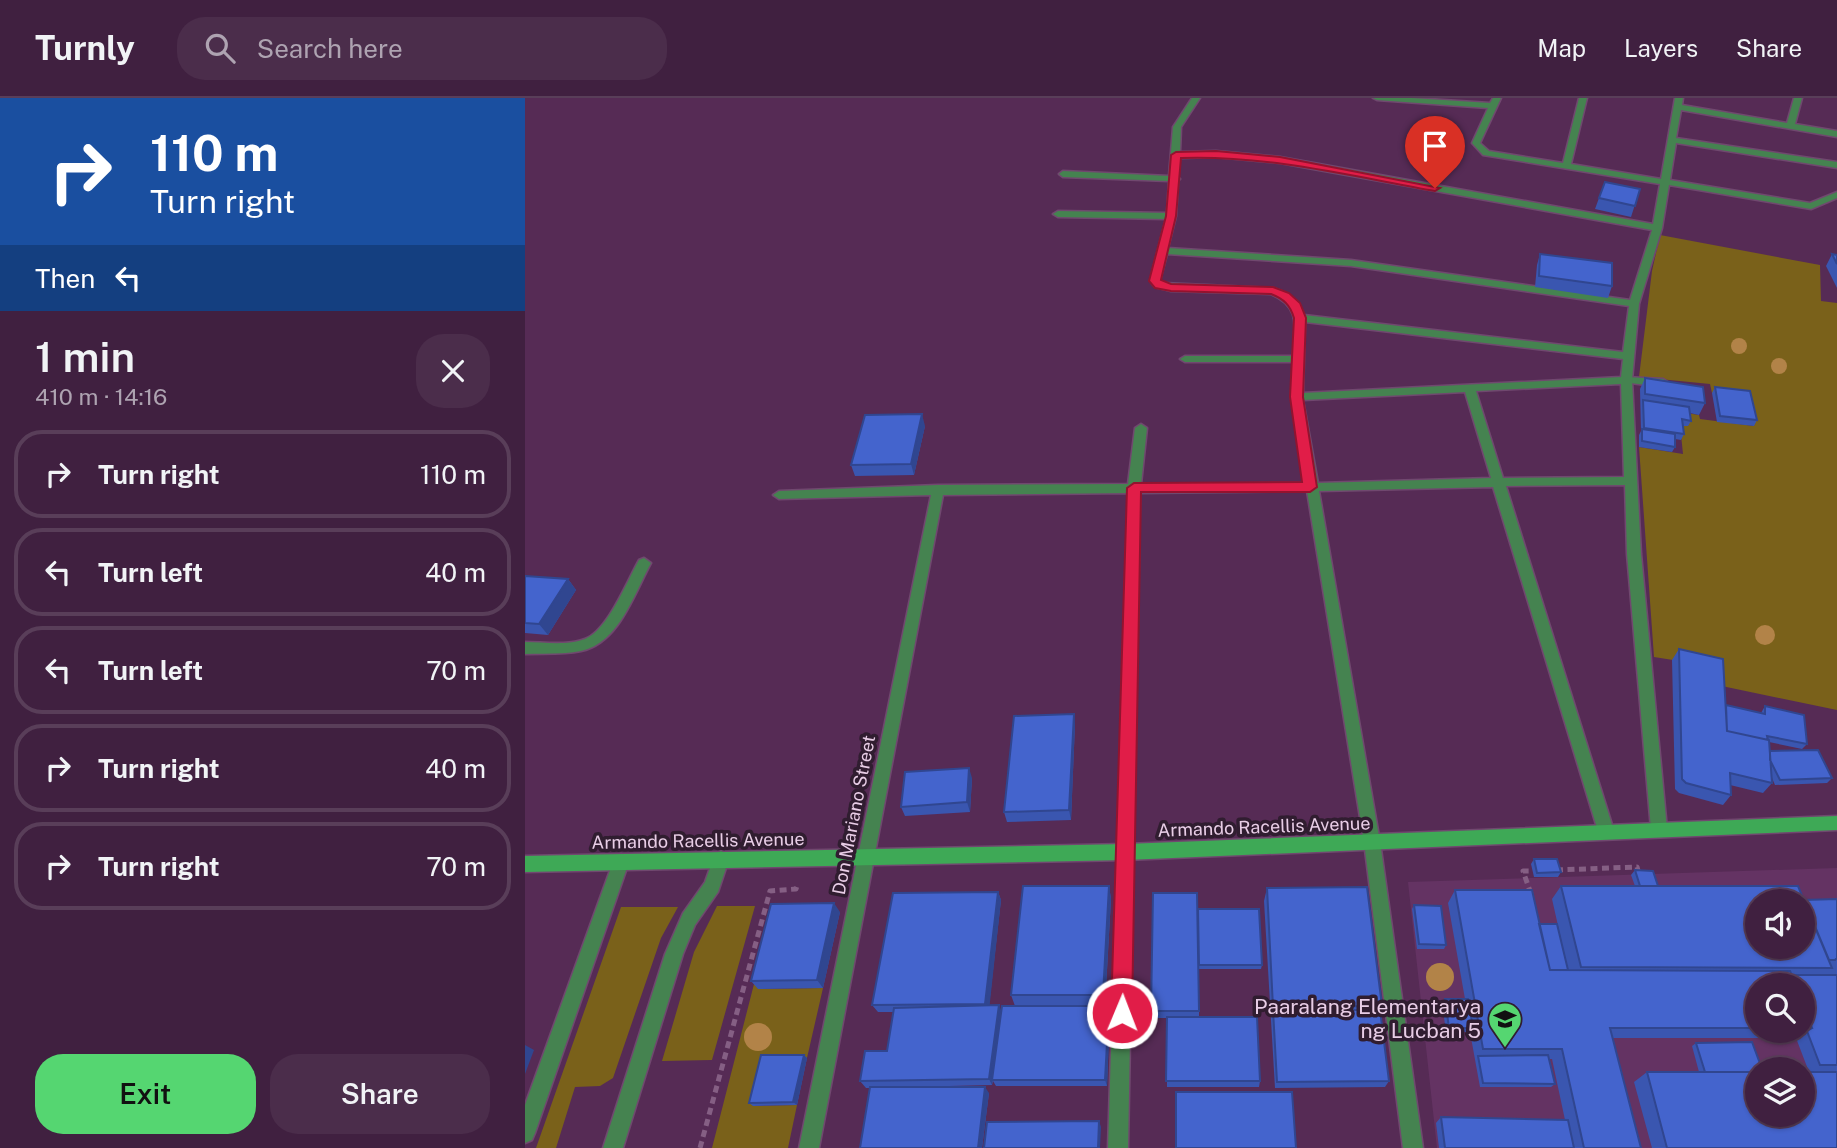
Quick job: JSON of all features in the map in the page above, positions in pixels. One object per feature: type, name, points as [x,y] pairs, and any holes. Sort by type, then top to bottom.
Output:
[{"type":"main road","name":"Armando Racellis Avenue","points":[[525,864],[1126,852],[1837,823]]},
{"type":"street","points":[[1196,98],[1177,127],[1176,179],[1171,216],[1155,281],[1159,285],[1273,291],[1296,305],[1300,318],[1296,359],[1297,397],[1371,842],[1413,1148]]},
{"type":"street","points":[[1377,98],[1495,102],[1476,143],[1486,153],[1811,206],[1837,195]]},
{"type":"street","points":[[1566,167],[1583,98]]},
{"type":"street","points":[[1790,126],[1798,98]]},
{"type":"street","points":[[1659,829],[1634,554],[1626,380],[1634,304],[1657,228],[1678,103],[1837,134]]},
{"type":"street","points":[[1672,139],[1837,165]]},
{"type":"street","points":[[1176,155],[1216,154],[1280,160],[1657,228]]},
{"type":"street","points":[[1063,174],[1176,179]]},
{"type":"street","points":[[1058,214],[1171,216]]},
{"type":"street","points":[[1164,251],[1351,263],[1634,304]]},
{"type":"street","points":[[1300,318],[1628,356]]},
{"type":"street","points":[[1185,359],[1296,359]]},
{"type":"street","points":[[1297,397],[1626,380],[1678,385]]},
{"type":"street","points":[[1469,388],[1606,831]]},
{"type":"street","points":[[1118,1148],[1134,488],[1141,428]]},
{"type":"street","points":[[779,495],[938,489],[1310,487],[1497,480],[1632,481]]},
{"type":"street","name":"Don Mariano Street","points":[[809,1148],[938,489]]},
{"type":"street","points":[[525,648],[577,646],[591,643],[603,635],[644,563]]},
{"type":"street","points":[[613,1148],[674,954],[689,919],[712,886],[720,859]]},
{"type":"street","points":[[525,1133],[621,862]]},
{"type":"path","points":[[1556,870],[1637,867],[1640,875]]},
{"type":"path","points":[[1532,871],[1523,871],[1533,902]]},
{"type":"path","points":[[700,1148],[767,903]]},
{"type":"shaded area","points":[[1660,235],[1820,265],[1821,301],[1837,303],[1837,710],[1717,685],[1673,660],[1654,657],[1639,447],[1683,454],[1680,425],[1686,413],[1699,415],[1700,419],[1754,426],[1747,397],[1712,393],[1710,384],[1639,377],[1652,271]]},
{"type":"shaded area","points":[[1837,868],[1837,1148],[1437,1148],[1408,882]]},
{"type":"shaded area","points":[[717,906],[755,906],[712,1060],[662,1061],[694,952]]},
{"type":"shaded area","points":[[774,906],[758,989],[823,988],[807,1058],[765,1059],[754,1106],[797,1105],[788,1148],[712,1148]]},
{"type":"shaded area","points":[[621,907],[678,907],[661,938],[613,1078],[600,1086],[575,1087],[556,1148],[536,1148]]},
{"type":"building","points":[[1605,182],[1640,189],[1635,206],[1599,198]]},
{"type":"building","points":[[1540,254],[1612,263],[1612,286],[1539,276]]},
{"type":"building","points":[[1645,378],[1703,387],[1705,403],[1645,394]]},
{"type":"building","points":[[1715,387],[1750,391],[1757,420],[1720,416]]},
{"type":"building","points":[[1643,400],[1689,407],[1691,421],[1682,419],[1684,434],[1644,428]]},
{"type":"building","points":[[922,414],[911,464],[851,465],[865,415]]},
{"type":"building","points":[[1642,429],[1675,434],[1675,447],[1642,441]]},
{"type":"building","points":[[525,576],[568,579],[539,624],[525,623]]},
{"type":"building","points":[[1679,649],[1723,659],[1727,731],[1769,740],[1772,783],[1730,773],[1731,795],[1686,783],[1682,779]]},
{"type":"building","points":[[1726,705],[1765,714],[1765,706],[1804,715],[1807,744],[1767,736],[1768,740],[1727,731]]},
{"type":"building","points":[[1074,714],[1069,810],[1004,812],[1014,716]]},
{"type":"building","points":[[1818,750],[1832,778],[1780,780],[1770,760],[1770,751]]},
{"type":"building","points":[[969,768],[967,802],[901,807],[905,772]]},
{"type":"building","points":[[1534,859],[1557,859],[1561,872],[1537,873]]},
{"type":"building","points":[[1635,870],[1653,871],[1658,886],[1640,886]]},
{"type":"building","points":[[1023,886],[1109,886],[1103,995],[1011,995]]},
{"type":"building","points":[[1561,886],[1798,886],[1799,889],[1745,889],[1745,959],[1815,959],[1815,927],[1832,968],[1581,967]]},
{"type":"building","points":[[1367,887],[1382,1006],[1273,1007],[1267,888]]},
{"type":"building","points":[[1455,890],[1532,890],[1550,970],[1791,973],[1745,973],[1745,1028],[1610,1028],[1641,1148],[1584,1148],[1562,1049],[1483,1049]]},
{"type":"building","points":[[998,892],[985,1004],[872,1005],[893,893]]},
{"type":"building","points":[[1153,893],[1197,893],[1199,1011],[1151,1011]]},
{"type":"building","points":[[1837,899],[1835,960],[1829,960],[1815,926],[1815,900]]},
{"type":"building","points":[[834,903],[817,980],[751,981],[771,904]]},
{"type":"building","points":[[1414,905],[1441,906],[1446,945],[1419,944]]},
{"type":"building","points":[[1198,909],[1259,909],[1262,965],[1199,965]]},
{"type":"building","points":[[1539,924],[1557,924],[1568,970],[1550,970]]},
{"type":"building","points":[[1815,975],[1837,975],[1837,1065],[1820,1065],[1812,1043],[1815,1043]]},
{"type":"building","points":[[1445,999],[1468,999],[1473,1028],[1449,1028]]},
{"type":"building","points":[[999,1005],[989,1079],[860,1081],[865,1051],[887,1051],[894,1008]]},
{"type":"building","points":[[1002,1006],[1109,1006],[1105,1080],[992,1080]]},
{"type":"building","points":[[1273,1010],[1380,1010],[1389,1081],[1277,1082]]},
{"type":"building","points":[[1167,1017],[1257,1017],[1260,1081],[1166,1081]]},
{"type":"building","points":[[1696,1043],[1752,1043],[1758,1057],[1745,1057],[1745,1072],[1705,1072]]},
{"type":"building","points":[[761,1055],[804,1055],[793,1102],[749,1103]]},
{"type":"building","points":[[1548,1055],[1555,1084],[1483,1083],[1478,1056]]},
{"type":"building","points":[[1647,1072],[1745,1072],[1745,1127],[1815,1127],[1815,1072],[1837,1072],[1837,1148],[1667,1148]]},
{"type":"building","points":[[870,1087],[985,1087],[978,1148],[860,1148]]},
{"type":"building","points":[[1176,1092],[1292,1092],[1296,1148],[1176,1148]]},
{"type":"building","points":[[1441,1117],[1568,1120],[1574,1148],[1445,1148]]},
{"type":"building","points":[[1099,1121],[1098,1148],[984,1148],[987,1122]]},
{"type":"place","name":"Paaralang Elementarya ng Lucban 5","points":[[1505,1049]]},
{"type":"route","points":[[1122,1013],[1134,488],[1310,487],[1297,397],[1296,359],[1300,318],[1296,305],[1273,291],[1171,288],[1155,281],[1171,216],[1176,155],[1216,154],[1280,160],[1435,188]]}]
